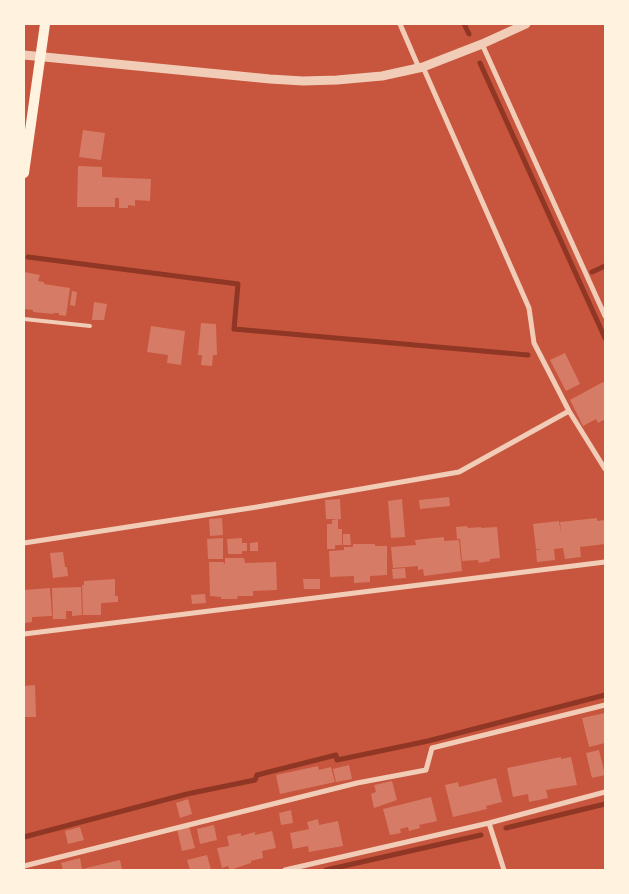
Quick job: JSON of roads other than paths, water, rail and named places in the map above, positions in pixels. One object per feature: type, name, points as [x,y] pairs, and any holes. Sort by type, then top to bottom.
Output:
[{"type":"main road","points":[[24,173],[45,24]]},
{"type":"street","points":[[400,24],[529,308],[534,342],[569,411],[605,469]]},
{"type":"street","points":[[24,55],[304,81],[382,76],[421,67],[482,44],[526,24]]},
{"type":"street","points":[[482,44],[605,316]]},
{"type":"street","points":[[24,543],[257,507],[459,472],[569,411]]},
{"type":"street","points":[[24,634],[605,562]]},
{"type":"street","points":[[24,866],[357,783],[426,770],[432,748],[605,705]]},
{"type":"street","points":[[285,870],[489,823],[605,792]]},
{"type":"street","points":[[489,823],[504,870]]},
{"type":"lane","points":[[24,319],[90,326]]},
{"type":"waterway","points":[[464,24],[469,34]]},
{"type":"waterway","points":[[480,63],[605,338]]},
{"type":"waterway","points":[[28,257],[238,284],[234,329],[528,355]]},
{"type":"waterway","points":[[592,272],[605,266]]},
{"type":"waterway","points":[[24,837],[187,794],[255,780],[257,775],[336,755],[337,760],[428,741],[605,695]]},
{"type":"waterway","points":[[506,828],[605,804]]},
{"type":"waterway","points":[[326,870],[481,835]]}]
